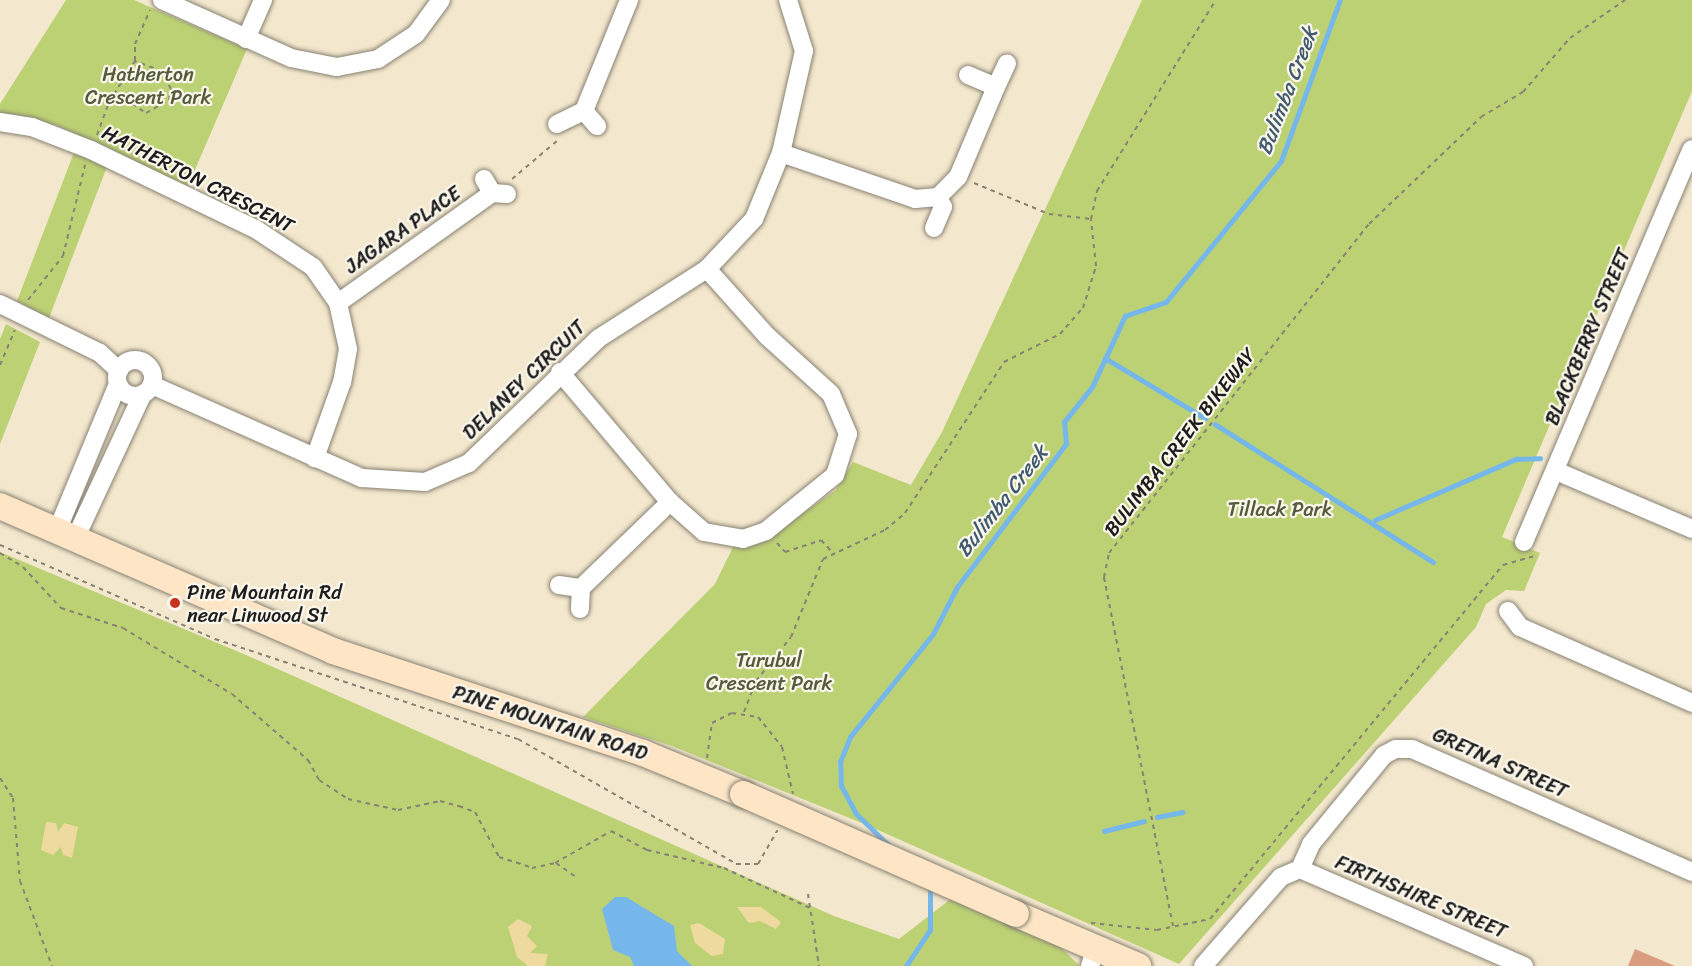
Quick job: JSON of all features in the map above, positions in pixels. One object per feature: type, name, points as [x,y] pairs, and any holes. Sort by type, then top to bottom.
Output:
[{"type":"main road","name":"PINE MOUNTAIN ROAD","points":[[0,507],[333,651],[643,753],[743,794],[1016,914],[1093,957],[1138,966]]},
{"type":"street","points":[[162,0],[291,58],[337,67],[378,58],[416,34],[441,0]]},
{"type":"street","points":[[246,39],[263,0]]},
{"type":"street","points":[[560,130],[584,111],[629,0]]},
{"type":"street","name":"DELANEY CIRCUIT","points":[[147,390],[362,478],[390,483],[445,475],[486,447],[560,372],[599,338],[707,269],[754,219],[781,153],[804,51],[788,0]]},
{"type":"street","points":[[781,153],[915,199],[938,197],[958,177],[1007,63]]},
{"type":"street","points":[[968,75],[996,87]]},
{"type":"street","points":[[584,111],[597,126]]},
{"type":"street","name":"HATHERTON CRESCENT","points":[[0,122],[40,130],[91,150],[278,242],[313,267],[338,303],[348,349],[315,458]]},
{"type":"street","name":"BLACKBERRY STREET","points":[[1530,546],[1556,471],[1692,149]]},
{"type":"street","name":"JAGARA PLACE","points":[[338,303],[494,188]]},
{"type":"street","points":[[933,228],[943,207],[938,197]]},
{"type":"street","points":[[560,372],[670,502],[704,532],[720,539],[743,539],[766,531],[835,475],[848,434],[831,394],[767,336],[707,269]]},
{"type":"street","points":[[0,304],[100,353],[128,394],[147,390]]},
{"type":"street","points":[[128,362],[142,362],[152,372],[147,390],[66,535],[118,378],[128,362]]},
{"type":"street","points":[[1556,471],[1692,529]]},
{"type":"street","points":[[580,609],[581,588],[670,502]]},
{"type":"street","points":[[559,585],[581,588]]},
{"type":"street","points":[[1508,611],[1520,627],[1692,703]]},
{"type":"street","name":"GRETNA STREET","points":[[1300,869],[1311,844],[1384,755],[1412,749],[1692,872]]},
{"type":"street","points":[[1203,966],[1281,877],[1300,869]]},
{"type":"street","name":"FIRTHSHIRE STREET","points":[[1300,869],[1524,966]]},
{"type":"path","points":[[0,366],[40,282],[63,255],[75,191],[109,102],[118,93],[135,61],[135,44],[154,0]]},
{"type":"path","points":[[744,712],[756,681],[791,637],[814,573],[832,552],[885,530],[905,513],[1004,362],[1072,324],[1083,308],[1096,266],[1091,219],[1097,191],[1216,0]]},
{"type":"path","name":"BULIMBA CREEK BIKEWAY","points":[[1173,926],[1104,577],[1109,553],[1369,224],[1481,117],[1523,92],[1570,38],[1625,0]]},
{"type":"path","points":[[118,93],[146,113],[169,100],[171,89],[162,71],[135,61]]},
{"type":"path","points":[[494,188],[560,130]]},
{"type":"path","points":[[958,177],[1049,214],[1091,219]]},
{"type":"path","points":[[766,531],[785,552],[814,539],[832,552]]},
{"type":"path","points":[[1084,922],[1142,930],[1210,919],[1503,565],[1529,561],[1530,546]]},
{"type":"path","points":[[0,553],[23,567],[61,609],[123,628],[232,694],[272,725],[334,791],[398,810],[440,801],[475,812],[499,857],[511,865],[532,868],[555,863],[611,831],[647,850],[724,868],[810,908]]},
{"type":"path","points":[[0,778],[13,798],[20,881],[52,966]]},
{"type":"path","points":[[555,863],[576,877]]},
{"type":"path","points":[[808,894],[819,966]]},
{"type":"green space","name":"Hatherton Crescent Park","points":[[66,0],[134,0],[247,49],[188,186],[56,125],[0,114],[0,104]]},
{"type":"green space","name":"Tillack Park","points":[[1142,0],[1692,0],[1692,91],[1502,537],[1540,553],[1524,591],[1506,590],[1486,604],[1476,627],[1179,964],[869,826],[672,746],[583,717],[715,584],[733,547],[767,539],[836,490],[853,462],[911,485],[942,432]]},
{"type":"green space","points":[[75,150],[108,164],[49,318],[17,301]]},
{"type":"green space","points":[[6,324],[40,342],[0,444],[0,339]]},
{"type":"green space","points":[[0,552],[246,655],[834,916],[899,939],[952,898],[1057,944],[1080,966],[0,966]]},
{"type":"sand","points":[[46,822],[56,823],[58,832],[64,823],[78,827],[72,858],[63,855],[61,847],[53,855],[41,850]]},
{"type":"sand","points":[[737,907],[761,907],[781,922],[776,929],[760,921],[749,923]]},
{"type":"sand","points":[[518,919],[532,926],[527,936],[537,946],[530,953],[548,954],[545,966],[528,966],[517,957],[508,927]]},
{"type":"sand","points":[[699,923],[725,939],[723,954],[712,956],[695,943],[690,925]]},
{"type":"water","points":[[615,897],[626,897],[674,926],[677,951],[692,966],[634,966],[630,957],[613,950],[602,909]]},
{"type":"building","points":[[1635,949],[1675,966],[1628,966]]},
{"type":"waterway","name":"Bulimba Creek","points":[[890,847],[856,814],[841,786],[840,762],[850,737],[933,634],[957,587],[1066,444],[1064,422],[1092,387],[1125,316],[1166,302],[1281,161],[1340,0]]},
{"type":"waterway","points":[[1105,358],[1205,418]]},
{"type":"waterway","points":[[1215,424],[1433,562]]},
{"type":"waterway","points":[[1375,520],[1516,459],[1540,458]]},
{"type":"waterway","points":[[1157,817],[1183,812]]},
{"type":"waterway","points":[[1104,831],[1144,821]]},
{"type":"waterway","name":"Bulimba Creek","points":[[906,966],[930,930],[930,887]]},
{"type":"place","name":"Pine Mountain Rd near Linwood St","points":[[175,603]]},
{"type":"park label","name":"Turubul Crescent Park","points":[[769,672]]}]
